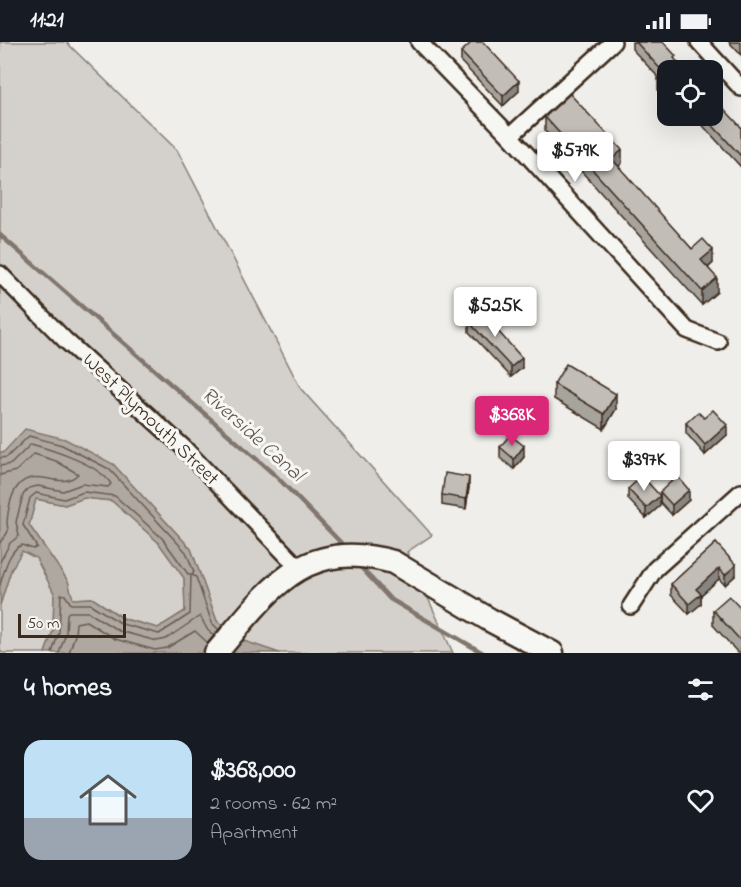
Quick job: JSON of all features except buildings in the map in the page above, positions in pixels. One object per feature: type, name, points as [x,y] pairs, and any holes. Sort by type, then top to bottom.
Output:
[{"type":"street","points":[[419,42],[510,136],[687,330],[718,342]]},
{"type":"street","points":[[510,136],[613,42]]},
{"type":"street","points":[[699,42],[741,88]]},
{"type":"street","name":"West Plymouth Street","points":[[0,274],[65,339],[183,447],[299,567]]},
{"type":"street","points":[[631,606],[655,570],[741,492]]},
{"type":"street","points":[[216,653],[267,592],[299,567],[321,558],[353,556],[393,562],[490,620],[552,653]]},
{"type":"shaded area","points":[[0,42],[66,42],[177,150],[301,389],[432,535],[407,552],[453,653],[279,653],[241,640],[217,621],[191,549],[113,464],[0,452]]},
{"type":"shaded area","points":[[84,498],[112,501],[158,542],[184,578],[185,611],[158,628],[125,619],[92,598],[72,599],[68,581],[29,525],[36,499],[65,505]]},
{"type":"shaded area","points":[[21,550],[36,558],[54,593],[53,631],[45,653],[2,653],[0,649],[0,605],[11,570]]},
{"type":"water","points":[[25,429],[65,439],[113,464],[191,549],[217,621],[241,640],[279,653],[45,653],[53,631],[54,593],[36,558],[22,551],[11,570],[0,605],[0,452],[3,453]],"holes":[[[84,498],[112,501],[158,542],[184,578],[185,611],[158,628],[124,619],[92,598],[73,599],[68,581],[29,525],[36,499],[65,505]]]},
{"type":"waterway","name":"Riverside Canal","points":[[0,235],[277,477],[347,549]]},
{"type":"waterway","name":"Riverside Canal","points":[[357,563],[390,599],[483,653]]}]
